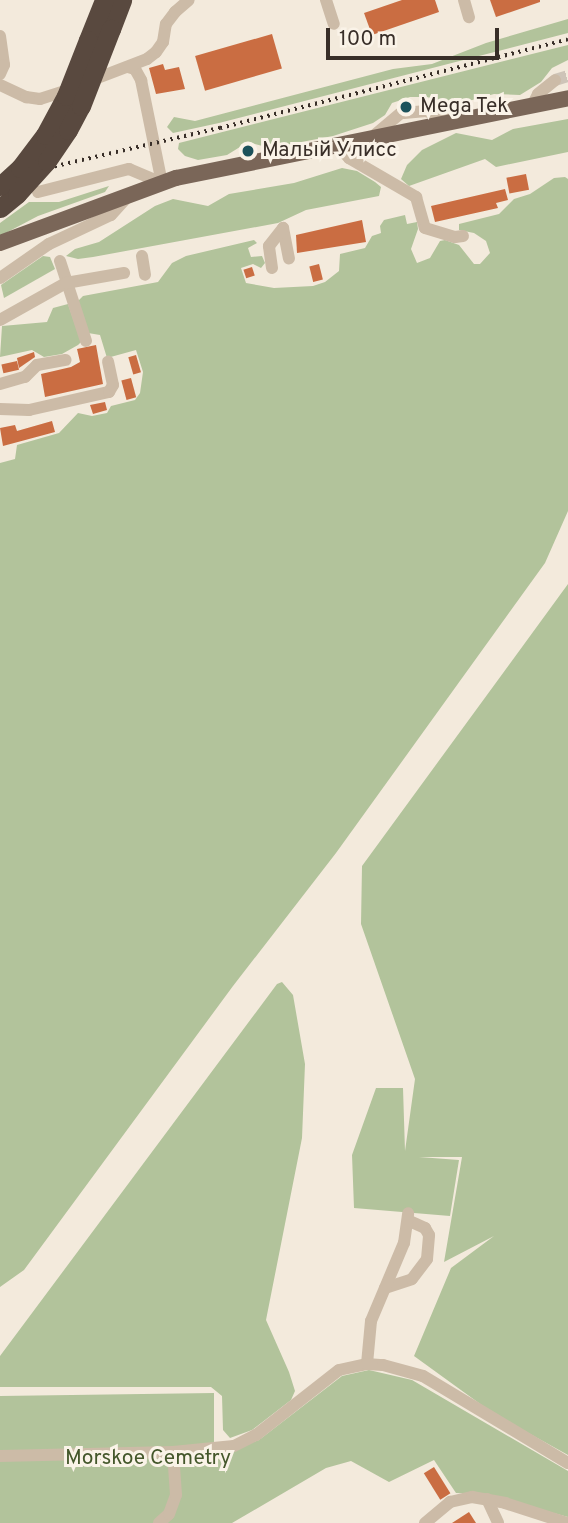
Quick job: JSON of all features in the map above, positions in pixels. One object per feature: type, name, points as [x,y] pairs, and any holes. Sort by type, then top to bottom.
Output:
[{"type":"highway","points":[[0,208],[20,168],[50,127],[66,96],[104,0]]},
{"type":"highway","points":[[8,190],[47,161],[68,130],[81,106],[122,0]]},
{"type":"main road","points":[[0,243],[162,183],[568,98]]},
{"type":"street","points":[[0,85],[26,97],[40,99],[147,59],[160,48],[166,24],[189,0]]},
{"type":"street","points":[[326,0],[334,24]]},
{"type":"street","points":[[464,0],[470,16]]},
{"type":"street","points":[[0,36],[4,65],[0,74]]},
{"type":"street","points":[[128,67],[135,69],[141,79],[162,183]]},
{"type":"street","points":[[533,106],[538,94],[555,80]]},
{"type":"street","points":[[371,138],[402,114],[426,111],[453,122]]},
{"type":"street","points":[[337,145],[349,158],[416,197],[425,228],[455,237],[463,236]]},
{"type":"street","points":[[38,192],[129,169],[162,183]]},
{"type":"street","points":[[0,278],[49,244],[110,215],[128,195]]},
{"type":"street","points":[[272,268],[269,246],[283,228],[289,258]]},
{"type":"street","points":[[142,256],[145,275]]},
{"type":"street","points":[[60,261],[86,341]]},
{"type":"street","points":[[0,320],[66,283],[124,273]]},
{"type":"street","points":[[0,384],[25,377],[37,365],[66,360]]},
{"type":"street","points":[[0,409],[29,410],[109,392],[113,385],[108,362]]},
{"type":"street","points":[[367,1364],[371,1321],[404,1242],[408,1217],[425,1228],[429,1235],[426,1259],[412,1279],[385,1288]]},
{"type":"street","points":[[0,1456],[173,1452],[234,1446],[256,1435],[339,1370],[367,1364],[383,1365],[423,1376],[568,1463]]},
{"type":"street","points":[[159,1523],[169,1514],[176,1495],[173,1452]]},
{"type":"street","points":[[430,1521],[450,1502],[472,1497],[566,1523]]},
{"type":"street","points":[[487,1499],[498,1523]]},
{"type":"green space","points":[[568,19],[568,33],[219,123],[173,133],[167,127],[174,117],[195,121],[393,69],[432,64],[486,43]]},
{"type":"green space","points":[[568,45],[568,60],[552,68],[541,82],[520,95],[494,94],[454,105],[427,97],[410,97],[392,103],[385,115],[373,123],[333,136],[270,148],[248,142],[227,155],[198,160],[185,156],[178,149],[179,143]]},
{"type":"green space","points":[[568,119],[568,152],[496,167],[485,159],[409,186],[401,179],[407,165],[422,150],[456,133],[492,140],[513,129]]},
{"type":"green space","points":[[342,168],[357,171],[375,182],[381,187],[379,196],[306,210],[278,223],[93,257],[78,259],[66,256],[75,249],[99,242],[155,206],[173,199],[208,206],[229,194],[294,183]]},
{"type":"green space","points":[[554,178],[568,179],[568,511],[545,563],[336,853],[233,986],[24,1270],[0,1287],[0,463],[15,459],[17,445],[59,433],[78,413],[92,416],[107,413],[111,406],[135,400],[140,393],[143,372],[136,350],[107,358],[100,335],[88,333],[78,301],[83,296],[158,282],[172,263],[186,256],[254,240],[257,243],[248,248],[251,257],[262,256],[265,263],[261,268],[253,264],[241,268],[246,283],[274,288],[313,286],[325,282],[339,271],[340,254],[365,248],[372,236],[381,233],[380,226],[384,220],[405,215],[407,224],[417,222],[418,229],[411,249],[417,263],[430,258],[440,241],[445,240],[459,245],[474,264],[480,264],[490,253],[486,241],[474,233],[459,230],[459,224],[499,214],[514,199],[530,194]]},
{"type":"green space","points":[[109,186],[105,192],[38,216],[0,236],[0,223],[29,202],[59,202]]},
{"type":"green space","points":[[43,256],[50,257],[55,269],[4,298],[1,285]]},
{"type":"green space","points":[[68,304],[81,342],[78,345],[62,354],[44,357],[32,350],[0,357],[2,326],[47,322],[53,308]]},
{"type":"green space","points":[[568,584],[568,1455],[494,1414],[414,1356],[451,1268],[494,1236],[444,1262],[462,1157],[419,1157],[459,1160],[450,1216],[354,1208],[352,1155],[376,1088],[403,1088],[405,1151],[415,1079],[361,924],[362,866]]},
{"type":"green space","points":[[282,982],[293,995],[305,1064],[302,1138],[266,1320],[295,1391],[291,1400],[252,1430],[230,1438],[223,1430],[222,1396],[211,1387],[0,1387],[0,1356],[277,984]]},
{"type":"green space","name":"Morskoe Cemetry","points":[[369,1370],[412,1380],[568,1471],[568,1517],[484,1494],[456,1493],[434,1460],[389,1482],[351,1461],[326,1468],[232,1523],[0,1523],[0,1396],[214,1393],[214,1456],[259,1440],[342,1376]]},
{"type":"building","points":[[402,0],[435,0],[439,12],[372,35],[364,13]]},
{"type":"building","points":[[490,0],[540,0],[540,2],[496,17]]},
{"type":"building","points":[[272,34],[282,69],[205,91],[195,56]]},
{"type":"building","points":[[163,64],[165,70],[179,67],[185,89],[156,94],[149,68]]},
{"type":"building","points":[[526,174],[529,190],[509,194],[506,178]]},
{"type":"building","points":[[505,189],[508,200],[496,203],[498,208],[435,222],[431,206]]},
{"type":"building","points":[[362,220],[366,242],[297,253],[296,235]]},
{"type":"building","points":[[319,264],[323,280],[313,282],[309,266]]},
{"type":"building","points":[[252,267],[255,276],[246,278],[243,270]]},
{"type":"building","points":[[96,345],[103,384],[45,397],[41,374],[71,367],[80,362],[77,349]]},
{"type":"building","points":[[34,352],[35,357],[19,368],[17,358]]},
{"type":"building","points":[[136,355],[141,372],[133,375],[128,357]]},
{"type":"building","points":[[17,361],[19,370],[3,373],[1,365]]},
{"type":"building","points":[[131,378],[136,397],[127,400],[121,381]]},
{"type":"building","points":[[105,402],[107,410],[93,414],[90,405]]},
{"type":"building","points":[[52,421],[55,432],[3,446],[0,428],[15,425],[17,431]]},
{"type":"building","points":[[434,1467],[450,1493],[440,1500],[424,1473]]},
{"type":"building","points":[[469,1512],[476,1523],[452,1523]]},
{"type":"tunnel","points":[[555,80],[568,76]]},
{"type":"railway","points":[[0,179],[220,128],[568,39]]},
{"type":"place","name":"Mega Tek","points":[[406,107]]},
{"type":"place","name":"Малый Улисс","points":[[248,151]]}]
